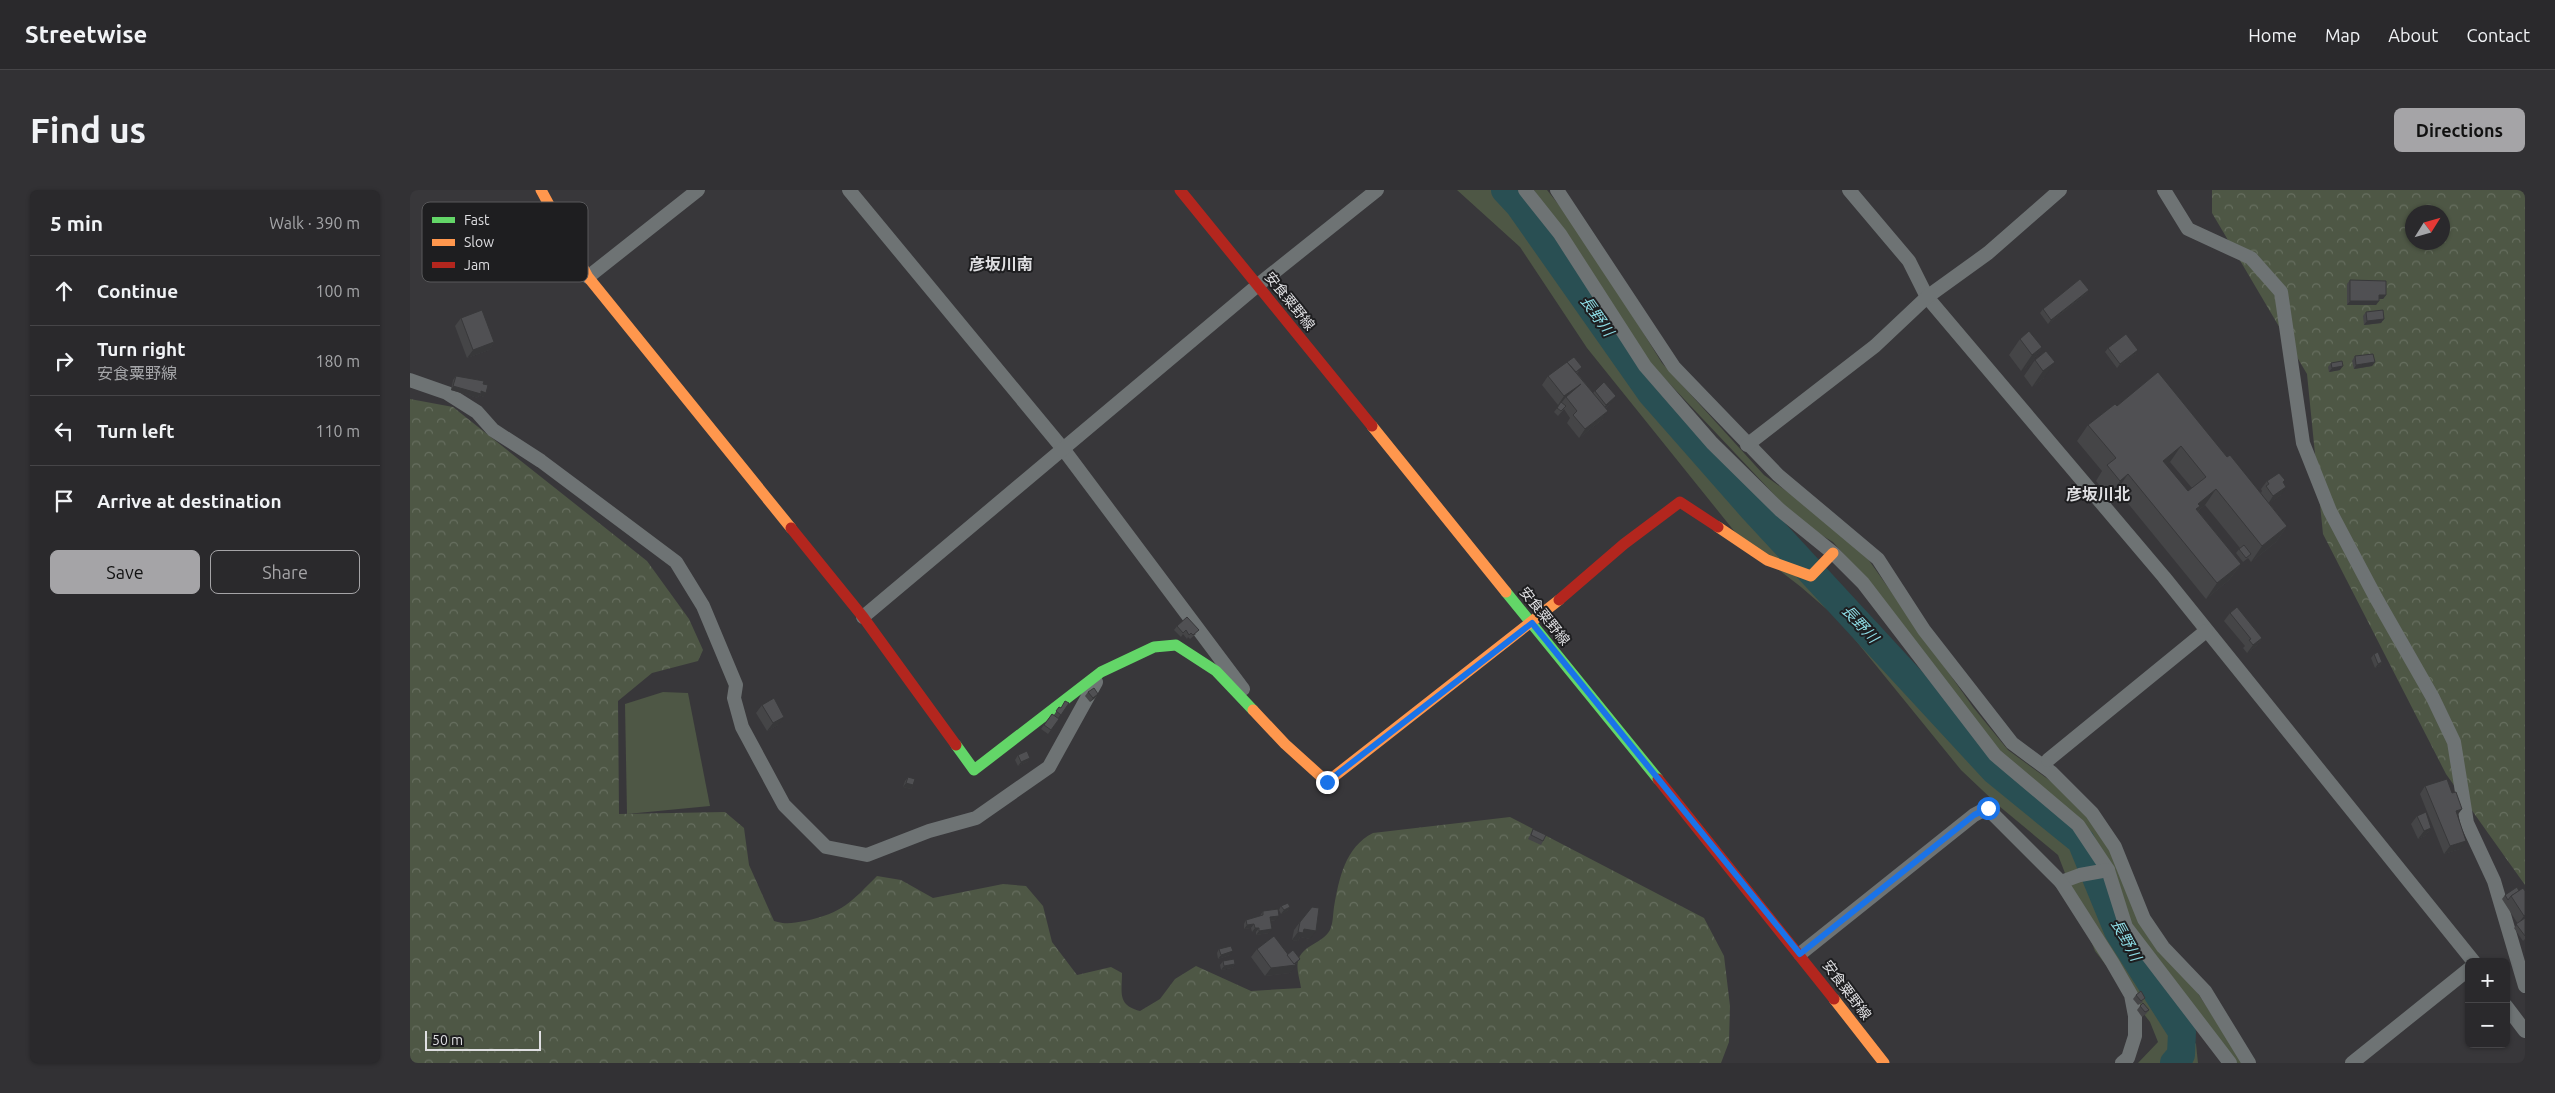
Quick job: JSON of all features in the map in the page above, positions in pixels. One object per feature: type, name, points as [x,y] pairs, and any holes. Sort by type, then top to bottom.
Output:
[{"type":"street","points":[[541,190],[547,202]]},
{"type":"street","points":[[698,190],[588,277],[863,617],[974,770],[1101,672],[1154,647],[1176,645],[1216,671],[1285,744],[1327,782],[1532,623],[1624,544],[1680,502],[1767,560],[1811,576],[1831,555]]},
{"type":"street","points":[[849,190],[1064,450],[1285,744]]},
{"type":"street","name":"安食粟野線","points":[[1180,190],[1800,954],[1884,1063]]},
{"type":"street","points":[[863,617],[1258,285],[1377,190]]},
{"type":"street","points":[[1525,190],[1560,234],[1645,366],[1732,463],[1780,510],[1863,583],[1995,755],[2078,825],[2105,870],[2126,927],[2230,1063]]},
{"type":"street","points":[[1557,190],[1674,367],[1747,445],[1778,475],[1878,559],[1924,630],[2012,743],[2051,772],[2092,813],[2115,847],[2144,919],[2163,947],[2205,991],[2249,1063]]},
{"type":"street","points":[[1849,190],[1909,261],[1927,298],[2164,577],[2471,958]]},
{"type":"street","points":[[1747,445],[1875,346],[1927,298],[1988,253],[2060,190]]},
{"type":"street","points":[[2164,190],[2188,229],[2251,258],[2281,292],[2303,443],[2330,511],[2376,598],[2433,698],[2454,742],[2467,823],[2494,881],[2525,986]]},
{"type":"street","points":[[410,380],[448,393],[477,412],[493,430],[541,461],[676,562],[703,606],[736,685],[734,698],[742,727],[784,805],[826,847],[867,855],[929,831],[976,818],[1049,767],[1101,672]]},
{"type":"street","points":[[2048,760],[2206,631]]},
{"type":"street","points":[[1800,954],[1974,815],[1988,808],[2061,882],[2131,995],[2135,1016],[2135,1036],[2128,1058],[2122,1063]]},
{"type":"street","points":[[2061,882],[2080,875],[2105,870]]},
{"type":"street","points":[[2352,1063],[2465,973]]},
{"type":"street","points":[[2510,1011],[2525,1031]]},
{"type":"green space","points":[[1457,190],[1496,190],[1513,208],[1617,357],[1750,514],[1807,560],[1850,599],[1988,770],[2036,810],[2076,855],[2145,986],[2196,1044],[2198,1063],[2138,1063],[2158,1042],[2150,1022],[2095,951],[2058,855],[1999,806],[1961,770],[1839,620],[1801,587],[1743,542],[1587,348],[1520,247]]},
{"type":"green space","points":[[1534,190],[1547,190],[1582,234],[1662,363],[1764,475],[1816,512],[1868,559],[1973,707],[2008,750],[2056,785],[2084,811],[2105,841],[2122,876],[2243,1063],[2236,1063],[2134,931],[2107,860],[1998,752],[1868,582],[1833,542],[1801,523],[1651,364]]},
{"type":"green space","points":[[2212,190],[2525,190],[2525,885],[2446,774],[2323,534],[2307,374],[2212,213]]},
{"type":"green space","points":[[410,399],[453,407],[647,561],[689,619],[703,650],[698,661],[652,673],[618,701],[619,814],[725,812],[744,828],[749,865],[774,921],[793,923],[829,914],[853,900],[877,876],[901,880],[933,898],[1003,884],[1026,886],[1043,906],[1052,942],[1077,975],[1111,967],[1122,973],[1122,997],[1124,1002],[1140,1011],[1160,999],[1175,979],[1196,966],[1251,991],[1301,988],[1297,967],[1300,956],[1330,930],[1341,875],[1350,855],[1363,839],[1373,833],[1510,817],[1704,918],[1724,956],[1730,1006],[1729,1042],[1721,1063],[410,1063]]},
{"type":"green space","points":[[663,692],[688,693],[710,806],[627,814],[625,704]]},
{"type":"building","points":[[2080,279],[2089,290],[2051,320],[2043,309]]},
{"type":"building","points":[[2350,280],[2386,281],[2386,295],[2379,295],[2379,301],[2350,301]]},
{"type":"building","points":[[482,310],[494,342],[473,350],[461,318]]},
{"type":"building","points":[[2383,310],[2384,319],[2367,321],[2366,312]]},
{"type":"building","points":[[2029,331],[2042,347],[2032,355],[2020,339]]},
{"type":"building","points":[[2126,334],[2138,350],[2120,364],[2108,348]]},
{"type":"building","points":[[2046,351],[2055,362],[2043,371],[2035,360]]},
{"type":"building","points":[[2373,354],[2375,362],[2356,365],[2355,356]]},
{"type":"building","points":[[1574,357],[1582,367],[1576,372],[1567,362]]},
{"type":"building","points":[[2342,361],[2343,366],[2332,368],[2331,363]]},
{"type":"building","points":[[1567,362],[1608,411],[1585,429],[1573,415],[1577,411],[1566,397],[1581,384],[1564,396],[1548,376]]},
{"type":"building","points":[[2158,372],[2227,457],[2230,455],[2287,526],[2262,546],[2216,489],[2198,504],[2200,506],[2196,509],[2241,564],[2217,583],[2128,474],[2120,481],[2107,465],[2116,458],[2088,425],[2115,404],[2117,406]],"holes":[[[2181,446],[2206,477],[2188,491],[2163,461]]]},
{"type":"building","points":[[456,376],[484,381],[483,384],[488,385],[486,393],[481,391],[481,394],[453,386]]},
{"type":"building","points":[[1604,382],[1616,396],[1606,405],[1595,391]]},
{"type":"building","points":[[1561,402],[1566,406],[1561,411],[1557,408]]},
{"type":"building","points":[[2279,473],[2285,480],[2283,482],[2286,487],[2273,496],[2266,486],[2269,484],[2267,481]]},
{"type":"building","points":[[2244,545],[2251,554],[2246,558],[2239,549]]},
{"type":"building","points":[[2237,607],[2262,638],[2253,645],[2249,640],[2251,639],[2230,613]]},
{"type":"building","points":[[1187,617],[1199,630],[1193,635],[1191,633],[1189,635],[1186,630],[1183,633],[1177,626]]},
{"type":"building","points":[[2378,652],[2382,662],[2378,664],[2374,654]]},
{"type":"building","points":[[1094,688],[1098,694],[1093,698],[1088,692]]},
{"type":"building","points":[[774,698],[784,717],[773,723],[762,705]]},
{"type":"building","points":[[1065,701],[1069,703],[1061,715],[1056,711],[1059,707],[1061,708]]},
{"type":"building","points":[[1052,714],[1059,719],[1051,730],[1044,725]]},
{"type":"building","points":[[1027,751],[1030,758],[1021,762],[1018,755]]},
{"type":"building","points":[[908,777],[915,779],[913,785],[906,783]]},
{"type":"building","points":[[2447,779],[2452,793],[2456,792],[2462,809],[2456,811],[2466,841],[2450,846],[2425,786]]},
{"type":"building","points":[[2426,812],[2431,828],[2424,831],[2417,816]]},
{"type":"building","points":[[1533,829],[1546,835],[1543,841],[1531,835]]},
{"type":"building","points":[[2517,887],[2519,891],[2508,900],[2505,895]]},
{"type":"building","points":[[2523,888],[2525,891],[2524,916],[2511,896]]},
{"type":"building","points":[[1288,903],[1290,907],[1284,910],[1281,906]]},
{"type":"building","points":[[1312,907],[1319,908],[1316,931],[1304,929],[1303,933],[1298,932],[1300,922]]},
{"type":"building","points":[[1278,909],[1279,916],[1270,917],[1272,929],[1259,931],[1259,928],[1255,928],[1254,924],[1247,925],[1246,920],[1263,915],[1263,911]]},
{"type":"building","points":[[2525,918],[2525,936],[2516,924]]},
{"type":"building","points":[[1274,936],[1296,965],[1271,968],[1257,949]]},
{"type":"building","points":[[1231,946],[1233,951],[1221,955],[1219,949]]},
{"type":"building","points":[[1293,950],[1300,959],[1294,964],[1287,955]]},
{"type":"building","points":[[1234,959],[1235,964],[1224,966],[1223,961]]},
{"type":"building","points":[[2141,991],[2145,998],[2141,1001],[2136,995]]},
{"type":"building","points":[[2143,1003],[2149,1010],[2145,1012],[2140,1006]]},
{"type":"waterway","name":"長野川","points":[[1505,190],[1519,205],[1651,393],[1753,509],[1995,771],[2081,841],[2118,931],[2182,1032],[2181,1055],[2174,1063]]},
{"type":"traffic: fast","points":[[1506,592],[1658,779]]},
{"type":"traffic: fast","points":[[956,745],[974,770],[1101,672],[1154,647],[1176,645],[1216,671],[1253,710]]},
{"type":"traffic: slow","points":[[541,190],[547,202]]},
{"type":"traffic: slow","points":[[588,277],[791,528]]},
{"type":"traffic: slow","points":[[1372,426],[1506,592]]},
{"type":"traffic: slow","points":[[1718,527],[1767,560],[1811,576],[1833,553]]},
{"type":"traffic: slow","points":[[1253,710],[1285,744],[1327,782],[1559,600]]},
{"type":"traffic: slow","points":[[1834,999],[1884,1063]]},
{"type":"traffic: jam","points":[[1180,190],[1372,426]]},
{"type":"traffic: jam","points":[[1559,600],[1624,544],[1680,502],[1718,527]]},
{"type":"traffic: jam","points":[[791,528],[863,617],[956,745]]},
{"type":"traffic: jam","points":[[1658,779],[1834,999]]},
{"type":"district","name":"彦坂川南","points":[[1001,264]]},
{"type":"district","name":"彦坂川北","points":[[2098,494]]},
{"type":"route","points":[[1327,782],[1532,623],[1800,954],[1974,815],[1988,808]]}]
